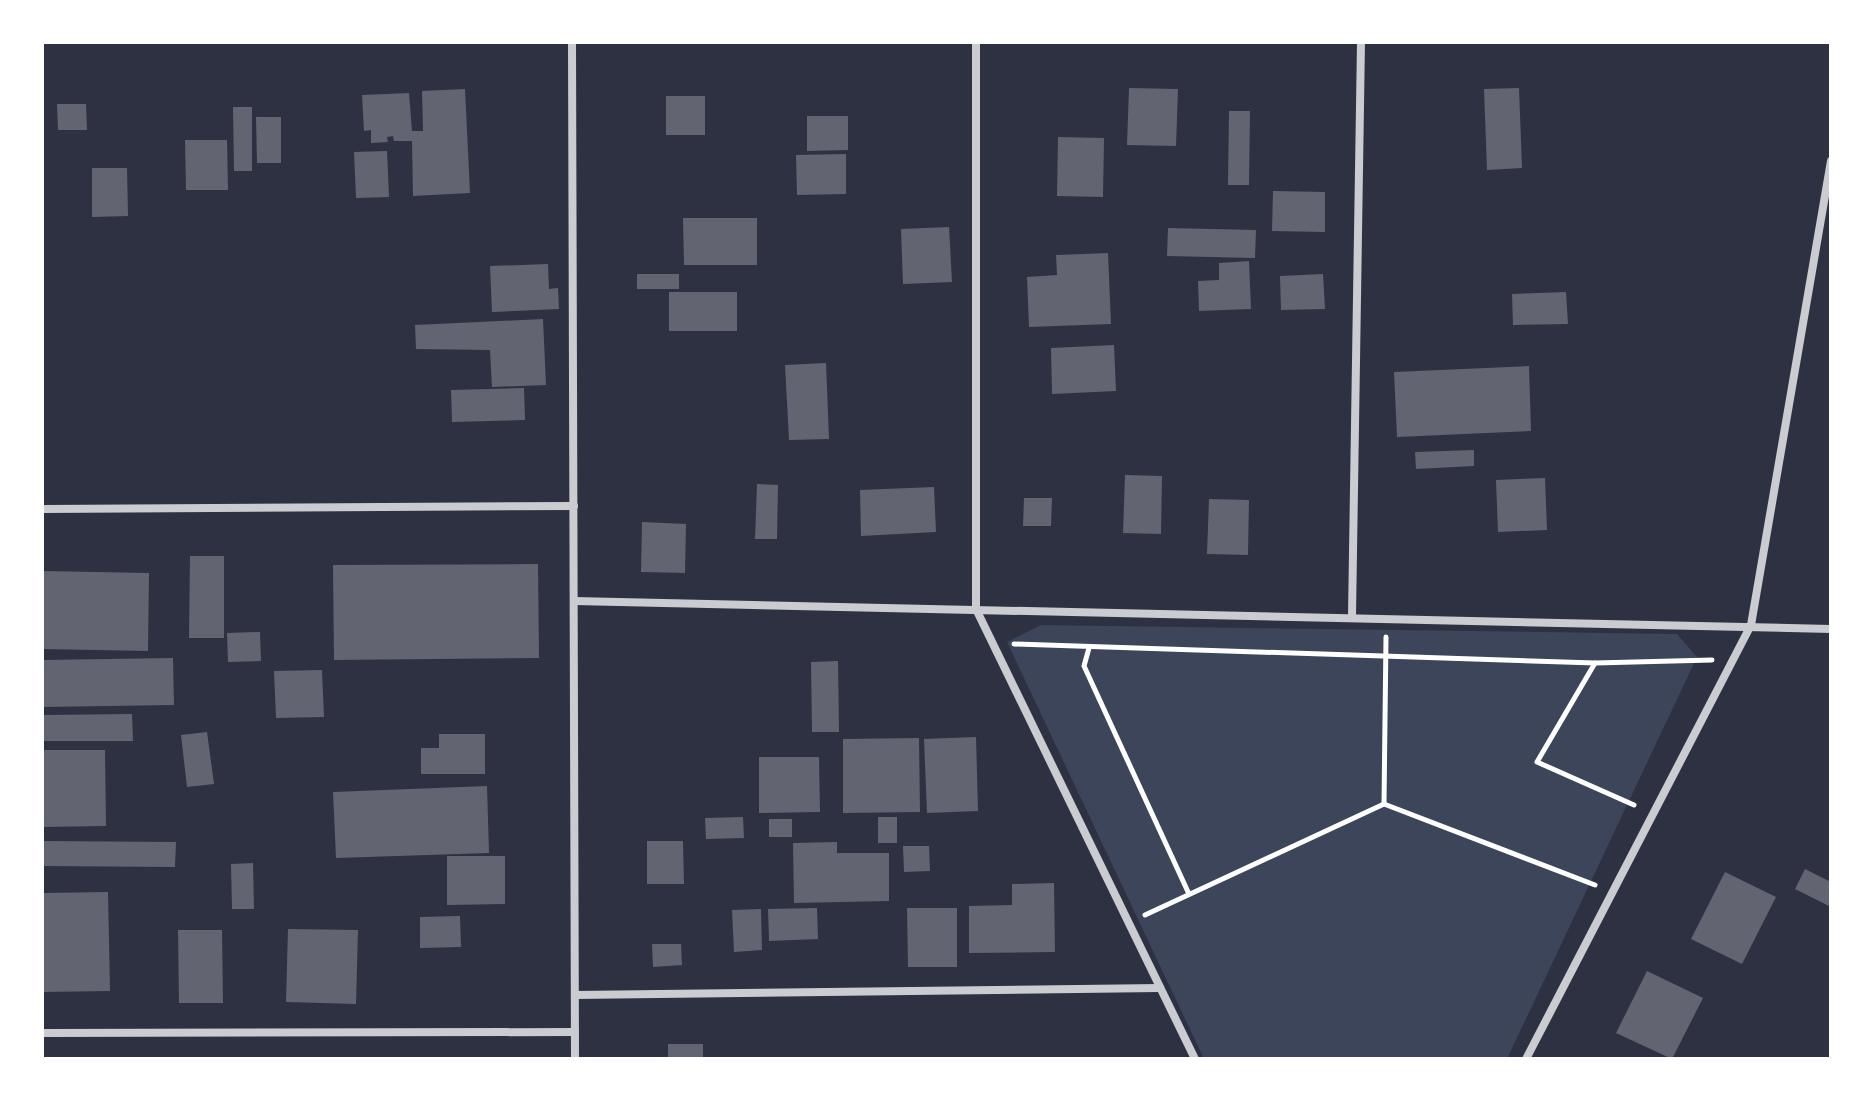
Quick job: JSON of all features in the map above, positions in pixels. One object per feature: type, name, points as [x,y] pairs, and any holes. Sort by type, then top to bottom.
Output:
[{"type":"street","points":[[572,42],[575,1059]]},
{"type":"street","points":[[976,42],[976,609],[1195,1059]]},
{"type":"street","points":[[1352,616],[1361,42]]},
{"type":"street","points":[[1526,1059],[1751,625],[1831,161]]},
{"type":"street","points":[[42,509],[574,506]]},
{"type":"street","points":[[574,601],[1831,629]]},
{"type":"street","points":[[575,995],[1160,988]]},
{"type":"street","points":[[42,1033],[575,1032]]},
{"type":"path","points":[[1384,804],[1385,619]]},
{"type":"path","points":[[992,642],[1089,648],[1595,663],[1733,659]]},
{"type":"path","points":[[1089,648],[1084,666],[1189,894]]},
{"type":"path","points":[[1595,663],[1537,762],[1654,813]]},
{"type":"path","points":[[1130,922],[1384,804],[1611,891]]},
{"type":"shaded area","points":[[1041,625],[1677,634],[1697,657],[1507,1059],[1204,1059],[1007,642]]},
{"type":"building","points":[[1129,88],[1178,89],[1176,146],[1127,145]]},
{"type":"building","points":[[1519,88],[1522,168],[1487,170],[1484,89]]},
{"type":"building","points":[[465,89],[470,193],[413,196],[412,141],[394,141],[393,136],[387,137],[388,142],[371,143],[371,130],[364,131],[362,95],[409,93],[412,131],[423,131],[422,91]]},
{"type":"building","points":[[666,96],[705,96],[705,135],[666,135]]},
{"type":"building","points":[[57,104],[86,104],[87,130],[58,130]]},
{"type":"building","points":[[233,107],[252,107],[252,171],[234,171]]},
{"type":"building","points":[[1229,111],[1250,111],[1249,185],[1228,185]]},
{"type":"building","points":[[807,116],[848,116],[848,150],[807,151]]},
{"type":"building","points":[[256,117],[281,117],[281,163],[257,163]]},
{"type":"building","points":[[1058,137],[1104,138],[1103,197],[1057,196]]},
{"type":"building","points":[[185,140],[227,140],[228,190],[186,190]]},
{"type":"building","points":[[387,151],[389,197],[356,198],[354,152]]},
{"type":"building","points":[[846,154],[846,194],[797,195],[796,155]]},
{"type":"building","points":[[92,168],[127,168],[128,216],[92,217]]},
{"type":"building","points":[[1273,191],[1325,192],[1325,232],[1272,231]]},
{"type":"building","points":[[683,218],[757,218],[757,265],[684,265]]},
{"type":"building","points":[[949,227],[952,282],[903,284],[901,229]]},
{"type":"building","points":[[1168,228],[1256,230],[1255,258],[1167,256]]},
{"type":"building","points":[[1108,253],[1111,324],[1029,327],[1027,277],[1057,275],[1056,255]]},
{"type":"building","points":[[1249,261],[1251,309],[1199,311],[1198,281],[1219,280],[1219,263]]},
{"type":"building","points":[[548,264],[549,289],[558,288],[559,309],[492,312],[490,266]]},
{"type":"building","points":[[637,274],[679,274],[679,289],[637,289]]},
{"type":"building","points":[[1323,274],[1325,309],[1281,310],[1280,276]]},
{"type":"building","points":[[669,292],[737,292],[737,331],[669,331]]},
{"type":"building","points":[[1566,292],[1568,324],[1513,325],[1512,294]]},
{"type":"building","points":[[543,319],[546,385],[492,387],[490,350],[416,349],[415,325]]},
{"type":"building","points":[[1114,345],[1116,391],[1052,394],[1051,348]]},
{"type":"building","points":[[826,363],[829,439],[789,440],[785,365]]},
{"type":"building","points":[[1529,366],[1531,431],[1397,437],[1394,372]]},
{"type":"building","points":[[524,388],[525,420],[452,422],[451,390]]},
{"type":"building","points":[[1474,450],[1474,466],[1416,469],[1415,452]]},
{"type":"building","points":[[1125,475],[1162,476],[1161,534],[1123,533]]},
{"type":"building","points":[[1545,478],[1547,530],[1498,532],[1496,480]]},
{"type":"building","points":[[757,484],[778,485],[777,539],[755,539]]},
{"type":"building","points":[[934,487],[936,532],[861,536],[860,490]]},
{"type":"building","points":[[1024,498],[1052,498],[1051,526],[1023,526]]},
{"type":"building","points":[[1209,499],[1249,500],[1248,555],[1207,554]]},
{"type":"building","points":[[642,522],[686,524],[685,573],[641,572]]},
{"type":"building","points":[[190,556],[224,556],[224,638],[189,638]]},
{"type":"building","points":[[538,564],[539,658],[334,660],[333,565]]},
{"type":"building","points":[[42,571],[149,573],[148,651],[42,649]]},
{"type":"building","points":[[260,632],[261,661],[228,662],[227,633]]},
{"type":"building","points":[[173,658],[174,705],[42,707],[42,660]]},
{"type":"building","points":[[838,661],[839,732],[812,732],[811,662]]},
{"type":"building","points":[[322,670],[324,717],[276,718],[274,671]]},
{"type":"building","points":[[132,714],[133,741],[42,741],[42,715]]},
{"type":"building","points":[[207,732],[214,784],[187,787],[181,735]]},
{"type":"building","points":[[439,734],[485,734],[485,774],[421,774],[421,748],[439,748]]},
{"type":"building","points":[[976,737],[978,811],[927,813],[924,739]]},
{"type":"building","points":[[919,738],[920,812],[843,813],[843,739]]},
{"type":"building","points":[[42,750],[105,750],[106,826],[42,827]]},
{"type":"building","points":[[759,757],[819,757],[820,812],[759,813]]},
{"type":"building","points":[[487,786],[489,853],[336,858],[333,792]]},
{"type":"building","points":[[743,817],[744,838],[706,839],[705,818]]},
{"type":"building","points":[[878,817],[897,817],[897,843],[878,843]]},
{"type":"building","points":[[769,819],[792,819],[792,837],[769,837]]},
{"type":"building","points":[[42,841],[176,842],[175,867],[42,866]]},
{"type":"building","points":[[647,841],[683,841],[684,884],[647,884]]},
{"type":"building","points":[[837,842],[837,853],[889,853],[889,901],[794,903],[793,843]]},
{"type":"building","points":[[903,846],[929,846],[930,871],[904,872]]},
{"type":"building","points":[[447,856],[505,856],[505,904],[447,905]]},
{"type":"building","points":[[253,863],[254,909],[232,909],[231,864]]},
{"type":"building","points":[[1805,869],[1831,882],[1831,907],[1795,889]]},
{"type":"building","points":[[1725,872],[1776,897],[1742,964],[1691,939]]},
{"type":"building","points":[[1054,883],[1055,952],[969,953],[969,906],[1012,905],[1012,884]]},
{"type":"building","points":[[108,892],[110,991],[42,992],[42,893]]},
{"type":"building","points":[[817,908],[818,939],[769,941],[768,909]]},
{"type":"building","points":[[907,908],[957,908],[957,967],[908,967]]},
{"type":"building","points":[[761,909],[762,950],[734,952],[732,910]]},
{"type":"building","points":[[460,916],[461,947],[420,948],[420,917]]},
{"type":"building","points":[[288,929],[358,930],[356,1004],[286,1002]]},
{"type":"building","points":[[178,930],[222,930],[223,1003],[179,1003]]},
{"type":"building","points":[[652,944],[681,944],[682,965],[653,967]]},
{"type":"building","points":[[1647,971],[1703,998],[1672,1059],[1616,1033]]},
{"type":"building","points":[[668,1044],[703,1044],[703,1059],[668,1059]]}]
